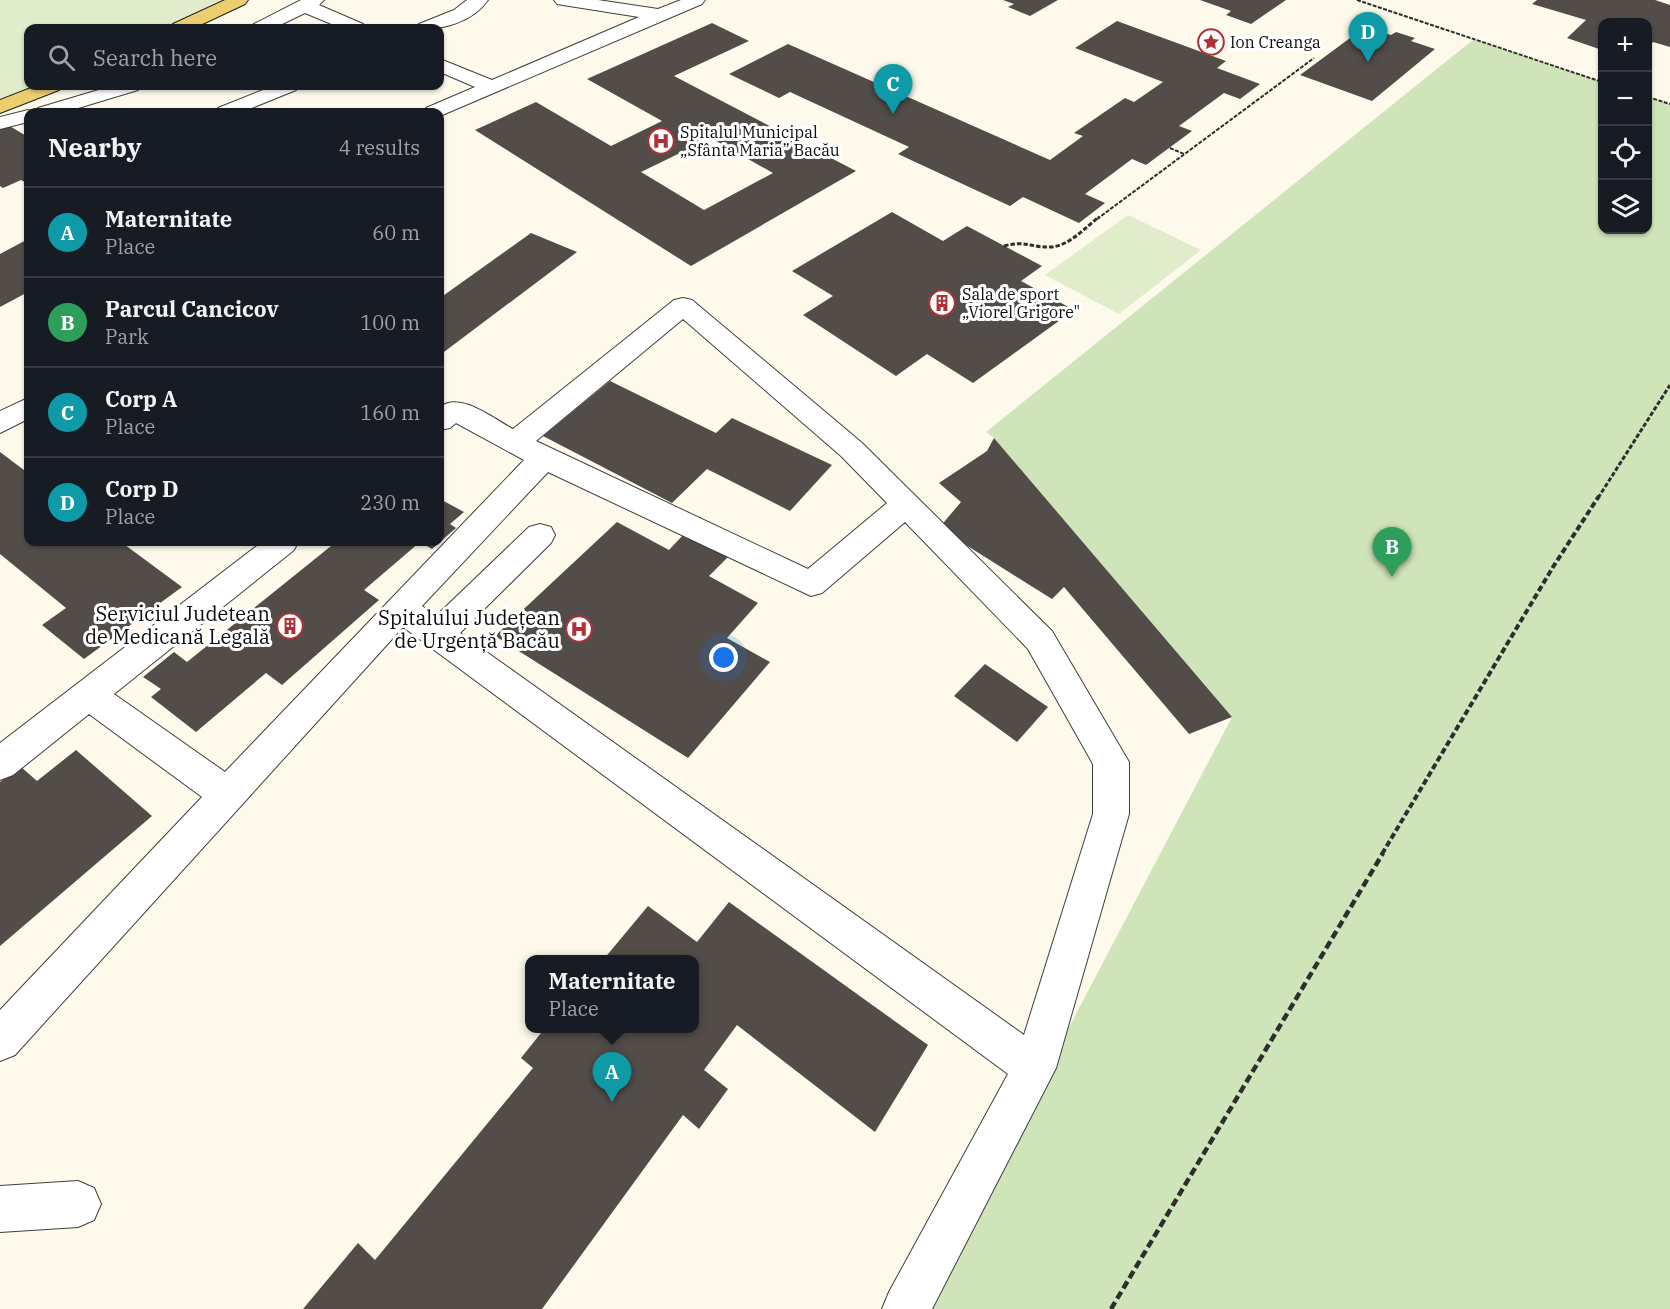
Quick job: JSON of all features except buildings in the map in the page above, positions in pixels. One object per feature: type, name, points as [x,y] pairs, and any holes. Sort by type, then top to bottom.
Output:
[{"type":"main road","points":[[188,24],[239,0]]},
{"type":"main road","points":[[0,107],[42,90]]},
{"type":"lane","points":[[436,24],[460,14],[479,0]]},
{"type":"lane","points":[[563,0],[660,15]]},
{"type":"lane","points":[[442,108],[696,0]]},
{"type":"lane","points":[[269,24],[310,3],[349,24]]},
{"type":"lane","points":[[444,66],[492,87]]},
{"type":"lane","points":[[58,108],[118,90]]},
{"type":"lane","points":[[235,108],[279,90]]},
{"type":"lane","points":[[0,123],[24,117]]},
{"type":"lane","points":[[0,1040],[507,494],[530,450],[683,306],[850,449],[1040,640],[1111,762],[1111,814],[1035,1068],[906,1309]]},
{"type":"lane","points":[[0,423],[24,409]]},
{"type":"lane","points":[[444,411],[811,584],[906,504]]},
{"type":"lane","points":[[438,634],[540,535]]},
{"type":"lane","points":[[0,764],[278,546]]},
{"type":"lane","points":[[401,608],[1035,1068]]},
{"type":"lane","points":[[88,694],[228,795]]},
{"type":"lane","points":[[0,1209],[78,1204]]},
{"type":"path","points":[[1358,0],[1598,81]]},
{"type":"path","points":[[1004,246],[1018,242],[1051,247],[1065,242],[1314,58]]},
{"type":"path","points":[[1652,99],[1670,104]]},
{"type":"path","points":[[1170,147],[1184,154]]},
{"type":"path","points":[[1111,1309],[1553,567],[1670,385]]},
{"type":"green space","points":[[0,0],[239,0],[188,24],[24,24],[24,90],[42,90],[0,107]]},
{"type":"green space","points":[[1474,39],[1598,81],[1598,234],[1652,234],[1652,98],[1670,104],[1670,1309],[921,1309],[1232,717],[994,438],[986,432]]},
{"type":"green space","points":[[1128,215],[1201,250],[1119,314],[1045,275]]},
{"type":"place","name":"Ion Creanga","points":[[1211,42]]},
{"type":"place","name":"Corp D","points":[[1368,62]]},
{"type":"place","name":"Corp A","points":[[893,114]]},
{"type":"place","name":"Spitalul Municipal „Sfânta Maria” Bacău","points":[[661,141]]},
{"type":"place","name":"Sala de sport „Viorel Grigore\"","points":[[942,303]]},
{"type":"place","name":"Parcul Cancicov","points":[[1392,577]]},
{"type":"place","name":"Serviciul Judetean de Medicană Legală","points":[[290,626]]},
{"type":"place","name":"Spitalului Județean de Urgență Bacău","points":[[579,629]]},
{"type":"place","name":"Maternitate","points":[[612,1102]]}]
